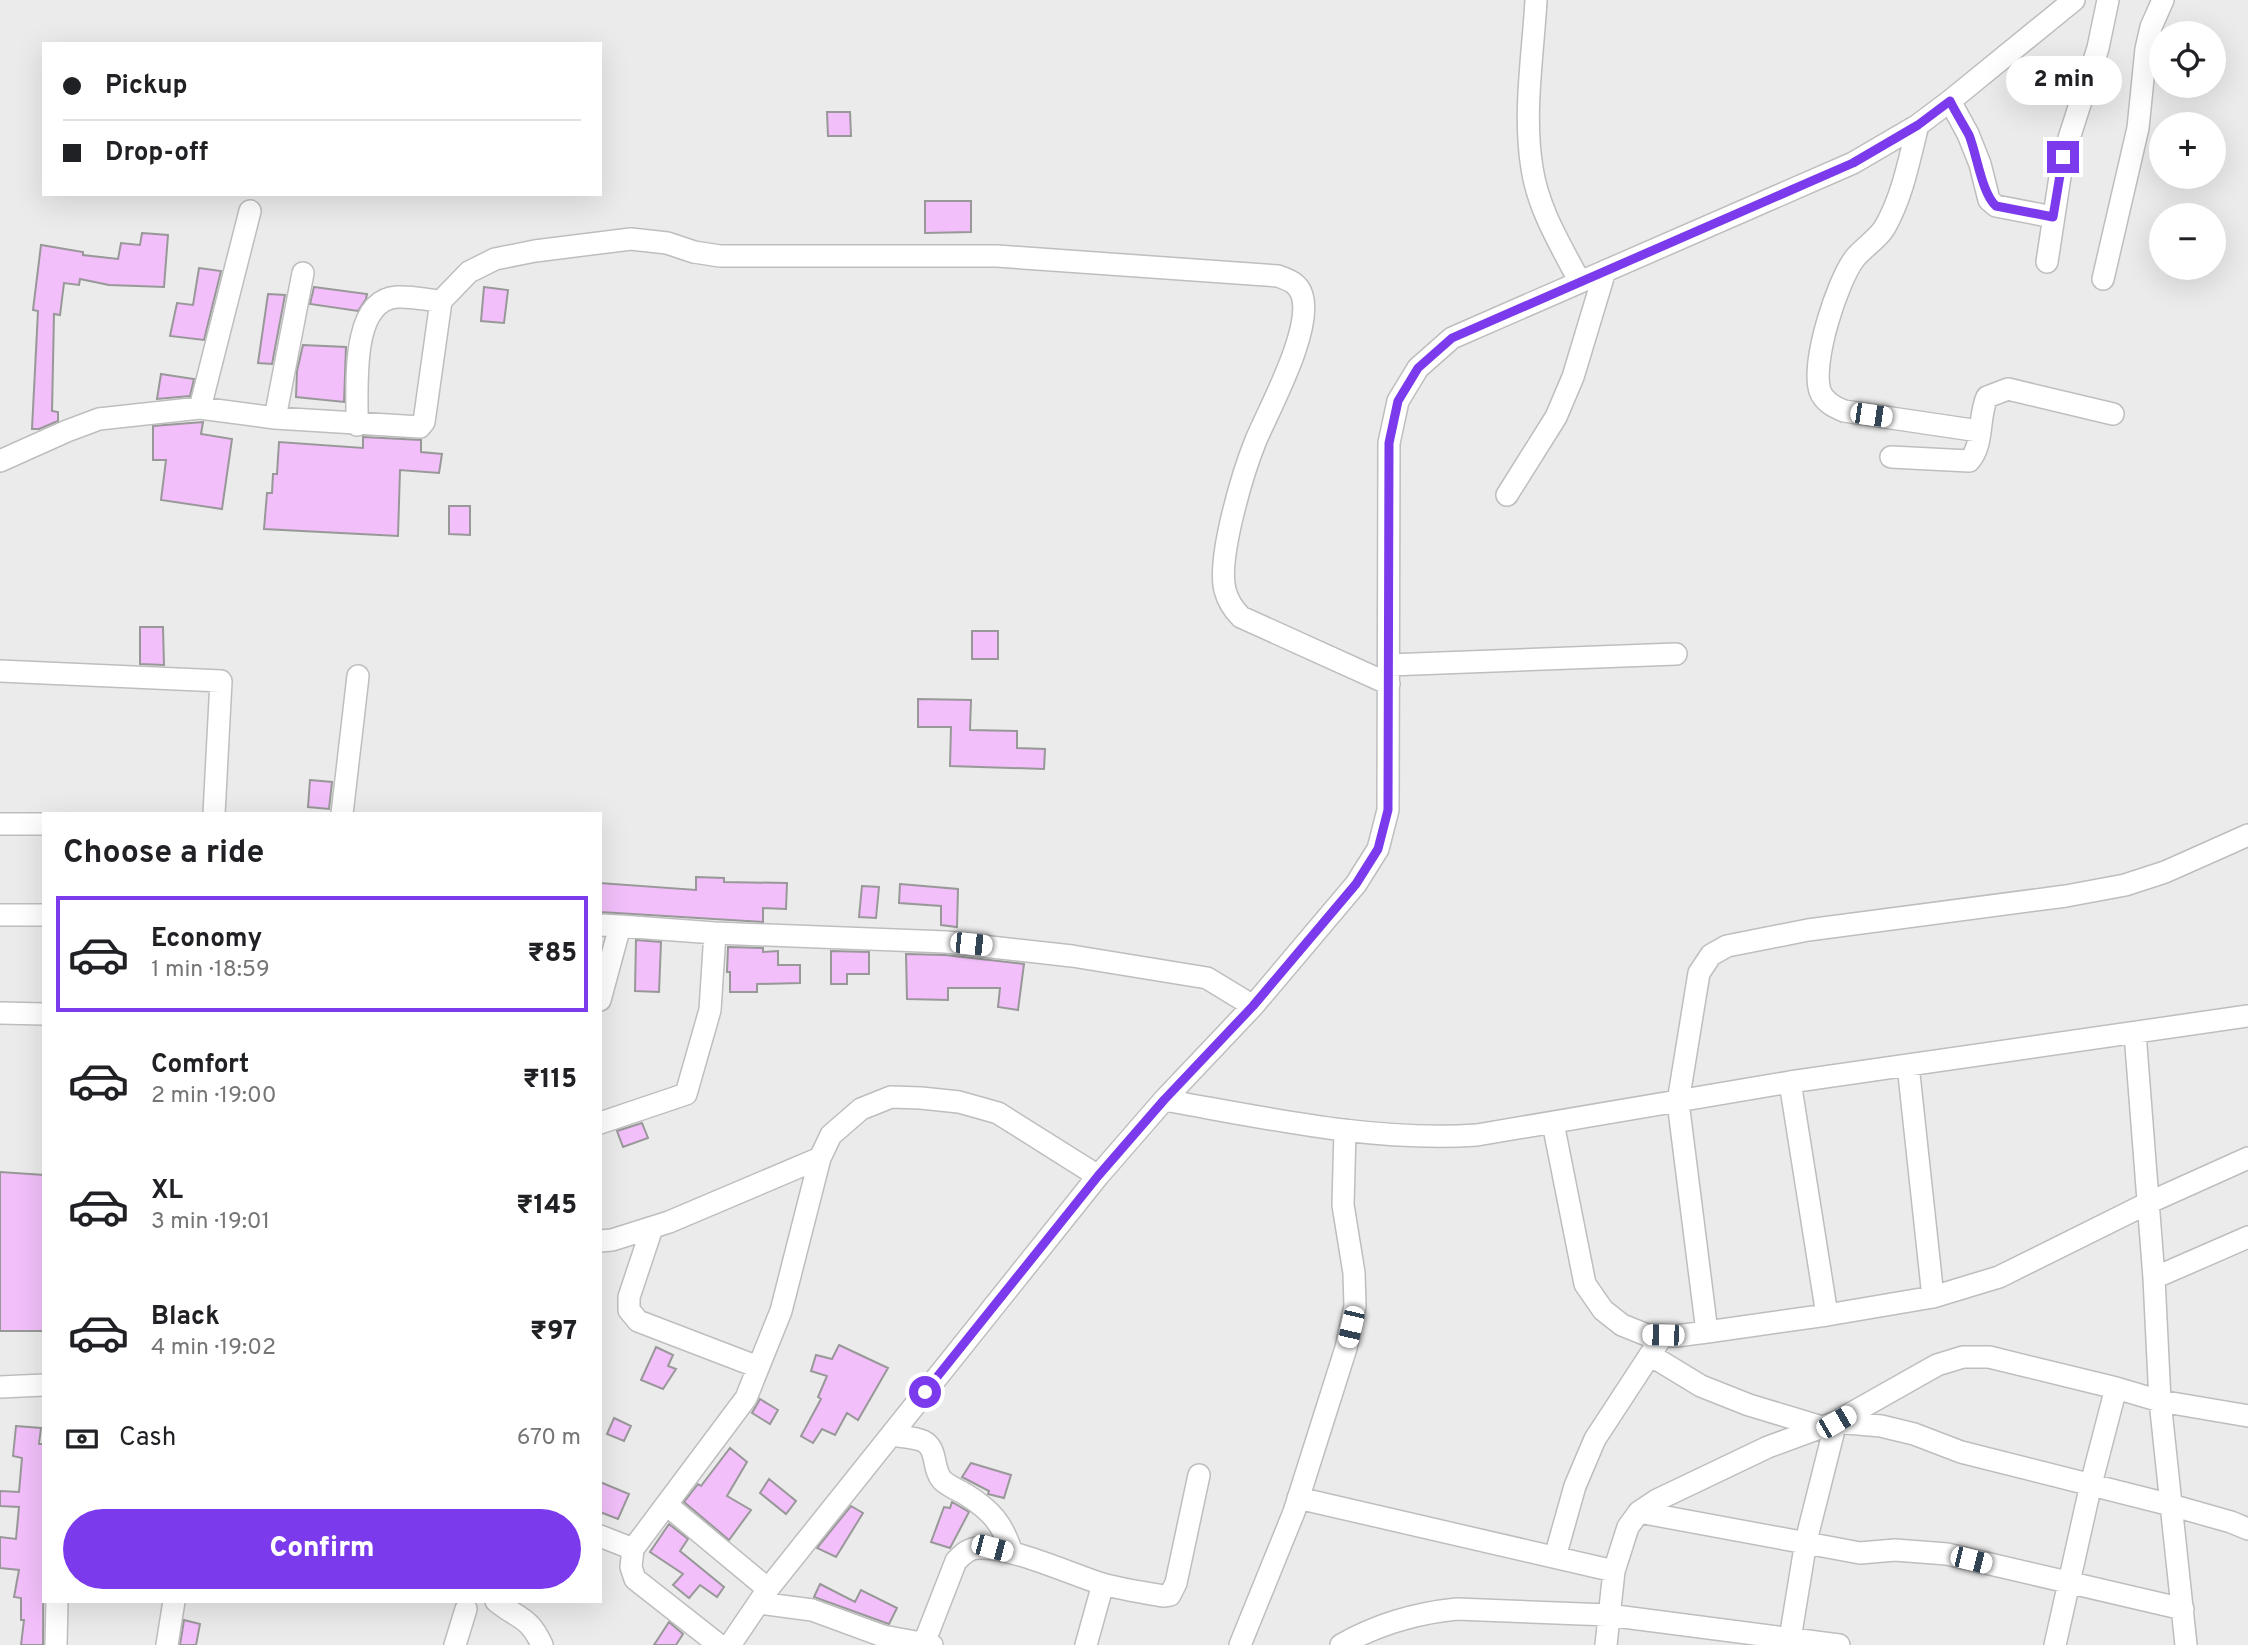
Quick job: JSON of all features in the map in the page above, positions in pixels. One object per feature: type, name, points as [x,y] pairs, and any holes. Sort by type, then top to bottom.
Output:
[{"type":"street","points":[[1536,0],[1529,119],[1532,168],[1551,228],[1580,282]]},
{"type":"street","points":[[730,1645],[763,1596],[1098,1176],[1164,1100],[1253,1006],[1356,884],[1378,849],[1388,810],[1389,443],[1398,401],[1418,368],[1452,338],[1853,163],[1918,125],[2074,0]]},
{"type":"street","points":[[2047,262],[2063,157],[2098,48],[2108,0]]},
{"type":"street","points":[[2103,279],[2138,128],[2146,49],[2162,0]]},
{"type":"street","points":[[1950,101],[1980,164],[1989,200],[1996,206],[2053,217]]},
{"type":"street","points":[[1918,125],[1905,180],[1884,229],[1855,258],[1834,299],[1826,327],[1818,377],[1821,392],[1830,405],[1844,411],[1979,431]]},
{"type":"street","points":[[200,408],[250,211]]},
{"type":"street","points":[[0,461],[99,419],[200,408],[357,425],[423,426],[440,301],[469,272],[495,259],[558,247],[631,239],[667,243],[694,252],[720,256],[997,256],[1278,276],[1293,281],[1301,293],[1304,310],[1296,347],[1255,443],[1239,493],[1224,556],[1224,588],[1231,607],[1241,617],[1389,674],[1676,654]]},
{"type":"street","points":[[1507,495],[1556,417],[1573,377],[1605,271]]},
{"type":"street","points":[[275,418],[303,272]]},
{"type":"street","points":[[357,425],[360,348],[365,321],[375,305],[396,297],[440,301]]},
{"type":"street","points":[[1891,457],[1969,461],[1976,450],[1982,407],[1987,397],[1997,391],[2008,389],[2113,414]]},
{"type":"street","points":[[0,671],[220,681],[214,812]]},
{"type":"street","points":[[342,812],[358,676]]},
{"type":"street","points":[[0,824],[42,824]]},
{"type":"street","points":[[1707,1332],[1678,1102],[1699,973],[1711,955],[1727,946],[1808,930],[2066,896],[2125,885],[2165,872],[2248,835]]},
{"type":"street","points":[[0,915],[42,915]]},
{"type":"street","points":[[602,985],[610,925],[715,933],[946,942],[1072,956],[1207,978],[1253,1006]]},
{"type":"street","points":[[602,1122],[686,1094],[710,1010],[715,933]]},
{"type":"street","points":[[0,1013],[42,1014]]},
{"type":"street","points":[[1164,1100],[1345,1129],[1433,1138],[1477,1135],[1790,1083],[2248,1016]]},
{"type":"street","points":[[2135,1033],[2154,1278],[2160,1401],[2186,1645]]},
{"type":"street","points":[[1908,1065],[1933,1297]]},
{"type":"street","points":[[1790,1083],[1827,1315]]},
{"type":"street","points":[[719,1645],[635,1579],[631,1567],[633,1549],[746,1398],[781,1311],[820,1158],[831,1135],[861,1108],[891,1097],[960,1102],[998,1113],[1098,1176]]},
{"type":"street","points":[[1553,1123],[1585,1284],[1603,1310],[1622,1325],[1647,1335],[1707,1332],[1933,1297],[1999,1277],[2148,1203],[2248,1158]]},
{"type":"street","points":[[1240,1645],[1298,1498],[1346,1348],[1355,1306],[1354,1273],[1343,1205],[1345,1129]]},
{"type":"street","points":[[602,1240],[652,1228],[820,1158]]},
{"type":"street","points":[[652,1228],[629,1297],[629,1310],[638,1321],[758,1367]]},
{"type":"street","points":[[2154,1278],[2248,1237]]},
{"type":"street","points":[[1555,1558],[1575,1486],[1595,1439],[1663,1335]]},
{"type":"street","points":[[1650,1355],[1701,1386],[1749,1405],[1829,1425],[1892,1428],[1961,1452],[2171,1505],[2248,1528]]},
{"type":"street","points":[[1605,1645],[1615,1571],[1628,1527],[1639,1513],[1657,1500],[1768,1447],[1829,1425],[1937,1365],[1963,1357],[1989,1357],[2160,1401],[2248,1416]]},
{"type":"street","points":[[0,1387],[42,1385]]},
{"type":"street","points":[[2055,1645],[2091,1484],[2116,1388]]},
{"type":"street","points":[[1789,1642],[1829,1425]]},
{"type":"street","points":[[891,1435],[925,1441],[931,1448],[943,1481],[979,1503],[993,1516],[1005,1532],[1012,1553]]},
{"type":"street","points":[[667,1505],[763,1596],[812,1610],[857,1628],[928,1644],[956,1560],[975,1548],[992,1548],[1012,1553],[1103,1584],[1163,1596],[1170,1595],[1174,1591],[1199,1475]]},
{"type":"street","points":[[1298,1498],[1615,1571]]},
{"type":"street","points":[[1639,1513],[1806,1541],[1860,1553],[1895,1550],[1947,1554],[2183,1609]]},
{"type":"street","points":[[602,1537],[633,1549]]},
{"type":"street","points":[[1086,1645],[1103,1584]]},
{"type":"street","points":[[56,1645],[57,1603]]},
{"type":"street","points":[[167,1645],[174,1603]]},
{"type":"street","points":[[499,1603],[526,1620],[542,1645]]},
{"type":"street","points":[[456,1645],[466,1609]]},
{"type":"street","points":[[1341,1645],[1407,1617],[1457,1609],[1608,1615],[1789,1642],[1839,1645]]},
{"type":"building","points":[[827,112],[850,112],[851,136],[828,136]]},
{"type":"building","points":[[925,201],[971,201],[971,232],[925,233]]},
{"type":"building","points":[[142,233],[168,235],[164,287],[109,285],[80,279],[79,285],[64,283],[60,315],[54,314],[52,411],[58,412],[58,421],[32,429],[38,311],[33,310],[41,245],[83,252],[83,255],[118,259],[121,243],[140,245]]},
{"type":"building","points":[[199,268],[221,271],[204,340],[170,336],[177,303],[193,305]]},
{"type":"building","points":[[314,287],[367,294],[358,311],[310,304]]},
{"type":"building","points":[[484,287],[508,290],[504,323],[481,321]]},
{"type":"building","points":[[268,294],[285,295],[272,364],[258,363]]},
{"type":"building","points":[[303,345],[346,347],[344,402],[296,397],[297,371]]},
{"type":"building","points":[[161,374],[194,379],[190,396],[157,399]]},
{"type":"building","points":[[203,422],[201,434],[232,439],[222,509],[161,500],[166,460],[153,460],[153,426]]},
{"type":"building","points":[[363,437],[421,440],[421,452],[442,454],[439,473],[400,470],[398,536],[264,529],[267,493],[272,493],[273,474],[277,474],[279,442],[363,448]]},
{"type":"building","points":[[449,506],[470,506],[470,535],[449,534]]},
{"type":"building","points":[[140,627],[163,627],[164,665],[140,664]]},
{"type":"building","points":[[972,631],[998,631],[998,659],[972,659]]},
{"type":"building","points":[[918,699],[971,700],[970,730],[1017,731],[1017,748],[1045,749],[1044,769],[950,766],[951,727],[918,727]]},
{"type":"building","points":[[310,780],[332,782],[329,809],[308,807]]},
{"type":"building","points":[[696,877],[724,878],[724,882],[787,883],[786,909],[763,908],[763,922],[602,912],[602,883],[696,890]]},
{"type":"building","points":[[900,884],[958,889],[957,927],[941,925],[941,906],[899,903]]},
{"type":"building","points":[[862,886],[879,887],[876,918],[859,917]]},
{"type":"building","points":[[636,940],[661,942],[659,992],[635,991]]},
{"type":"building","points":[[728,947],[763,948],[763,952],[778,951],[778,965],[800,965],[800,983],[757,984],[757,992],[730,992],[730,972],[727,972]]},
{"type":"building","points":[[831,951],[869,952],[869,974],[847,974],[847,984],[831,984]]},
{"type":"building","points":[[906,954],[945,955],[1024,964],[1018,1010],[998,1007],[1000,988],[948,988],[948,1000],[907,999]]},
{"type":"building","points":[[642,1123],[648,1138],[623,1147],[617,1131]]},
{"type":"building","points":[[0,1172],[42,1175],[42,1331],[0,1331]]},
{"type":"building","points":[[839,1345],[888,1368],[858,1420],[847,1413],[835,1435],[822,1429],[813,1443],[801,1436],[821,1399],[818,1397],[827,1376],[811,1371],[816,1355],[832,1359]]},
{"type":"building","points":[[656,1347],[673,1355],[668,1366],[676,1369],[663,1389],[641,1380]]},
{"type":"building","points":[[760,1399],[778,1410],[770,1424],[752,1413]]},
{"type":"building","points":[[614,1418],[631,1426],[624,1441],[607,1434]]},
{"type":"building","points":[[16,1426],[41,1428],[39,1444],[42,1444],[43,1645],[21,1645],[24,1620],[21,1620],[21,1598],[14,1597],[19,1570],[0,1568],[0,1537],[16,1539],[19,1507],[0,1506],[0,1491],[19,1492],[22,1458],[13,1456]]},
{"type":"building","points":[[730,1448],[747,1462],[727,1496],[751,1510],[729,1540],[684,1502],[698,1484],[701,1486]]},
{"type":"building","points":[[971,1463],[1011,1475],[1004,1498],[988,1494],[989,1491],[962,1477]]},
{"type":"building","points":[[769,1479],[796,1501],[786,1514],[760,1493]]},
{"type":"building","points":[[602,1483],[629,1494],[618,1519],[602,1513]]},
{"type":"building","points":[[952,1502],[969,1512],[950,1548],[931,1542],[944,1507],[950,1508]]},
{"type":"building","points":[[851,1506],[863,1513],[836,1557],[817,1548]]},
{"type":"building","points":[[669,1524],[688,1539],[680,1551],[724,1587],[717,1597],[700,1585],[689,1598],[673,1585],[683,1574],[650,1552]]},
{"type":"building","points":[[820,1584],[855,1602],[861,1590],[897,1608],[889,1624],[814,1597]]},
{"type":"building","points":[[184,1620],[200,1624],[196,1645],[180,1645]]},
{"type":"building","points":[[669,1622],[683,1634],[676,1645],[654,1645]]},
{"type":"route","points":[[925,1392],[1098,1176],[1164,1100],[1253,1006],[1356,884],[1378,849],[1388,810],[1389,443],[1398,401],[1418,368],[1452,338],[1853,163],[1918,125],[1950,101],[1980,164],[1989,200],[1996,206],[2053,217],[2063,157]]}]
